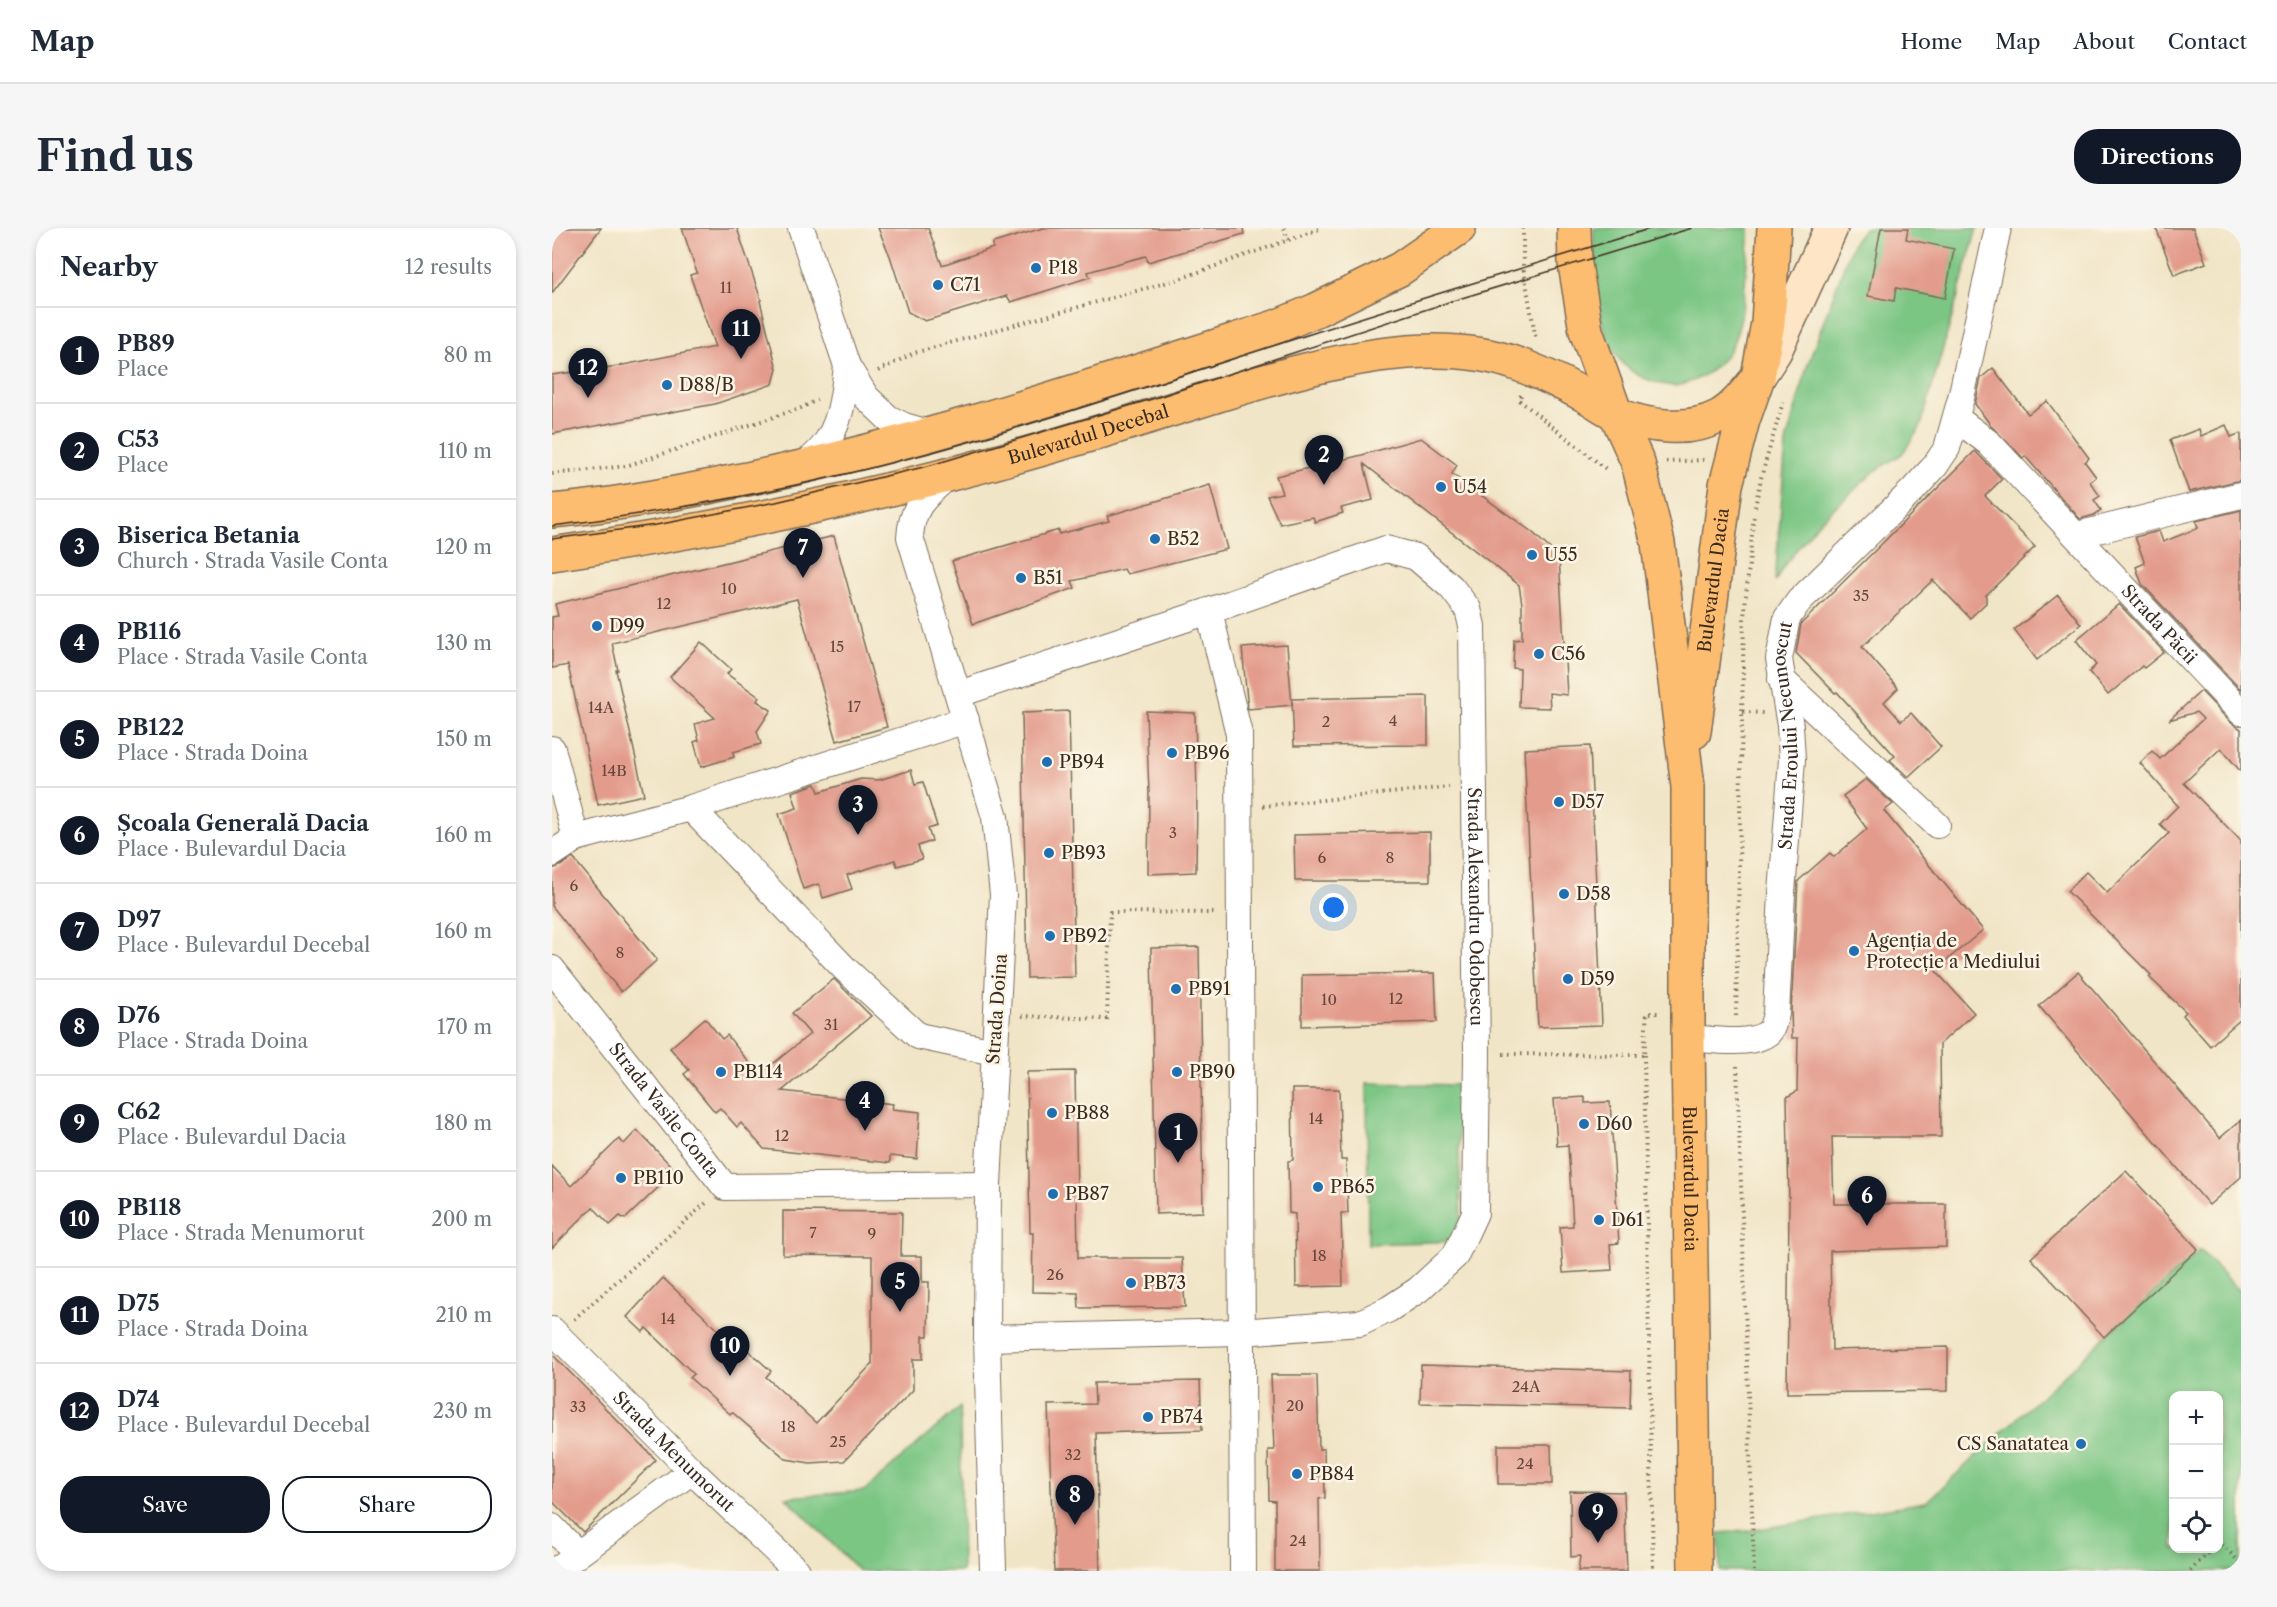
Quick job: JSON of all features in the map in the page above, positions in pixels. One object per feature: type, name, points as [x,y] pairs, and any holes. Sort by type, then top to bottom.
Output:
[{"type":"main road","points":[[552,511],[660,497],[801,469],[1031,405],[1278,326],[1400,269],[1459,228]]},
{"type":"main road","name":"Bulevardul Dacia","points":[[1574,228],[1575,264],[1586,331],[1616,414],[1638,463],[1658,543],[1688,787],[1688,1026],[1695,1571]]},
{"type":"main road","name":"Bulevardul Dacia","points":[[1688,787],[1726,485],[1743,420],[1758,377],[1768,322],[1774,228]]},
{"type":"main road","points":[[1616,414],[1642,423],[1675,426],[1700,423],[1720,416],[1758,377],[1775,351],[1832,233]]},
{"type":"main road","name":"Bulevardul Decebal","points":[[552,554],[714,527],[949,475],[1040,450],[1287,374],[1381,355],[1455,352],[1489,356],[1531,370],[1586,396],[1616,414]]},
{"type":"street","points":[[801,228],[849,378],[888,418],[904,426],[932,434]]},
{"type":"street","name":"Strada Eroului Necunoscut","points":[[1688,1026],[1736,1041],[1758,1039],[1771,1030],[1776,1014],[1792,759],[1790,726],[1779,659],[1787,618],[1799,601],[1935,466],[1947,448],[1956,418],[1998,228]]},
{"type":"street","points":[[801,469],[824,446],[843,403],[849,378]]},
{"type":"street","name":"Strada Păcii","points":[[1956,418],[1989,443],[2241,712]]},
{"type":"street","name":"Strada Doina","points":[[949,475],[916,508],[911,522],[910,537],[995,817],[1003,895],[988,1184],[987,1338],[993,1571]]},
{"type":"street","points":[[2077,535],[2241,495]]},
{"type":"street","name":"Strada Alexandru Odobescu","points":[[959,694],[1386,549],[1416,557],[1451,588],[1468,609],[1472,626],[1477,1054],[1475,1213],[1455,1256],[1408,1296],[1389,1309],[1360,1323],[1241,1332],[987,1338]]},
{"type":"street","points":[[1209,611],[1239,734],[1243,1571]]},
{"type":"street","points":[[1781,679],[1937,825]]},
{"type":"street","points":[[552,854],[576,838],[691,808],[966,720]]},
{"type":"street","points":[[552,748],[576,838]]},
{"type":"street","points":[[691,808],[845,969],[918,1036],[994,1052]]},
{"type":"street","name":"Strada Vasile Conta","points":[[552,969],[724,1187],[988,1184]]},
{"type":"street","name":"Strada Menumorut","points":[[554,1332],[692,1472],[797,1571]]},
{"type":"street","points":[[555,1571],[692,1472]]},
{"type":"street","points":[[552,1527],[578,1554]]},
{"type":"path","points":[[1284,228],[1287,240]]},
{"type":"path","points":[[552,474],[626,466],[801,408],[849,378],[914,353],[1179,279],[1322,228]]},
{"type":"path","points":[[1523,228],[1524,272],[1536,343]]},
{"type":"path","points":[[1754,1571],[1736,1041],[1744,616],[1755,508],[1761,478]]},
{"type":"path","points":[[1239,808],[1474,784]]},
{"type":"path","points":[[997,1015],[1107,1019],[1110,912],[1240,914]]},
{"type":"path","points":[[1653,1571],[1644,1055],[1647,1013],[1688,1026]]},
{"type":"path","points":[[1477,1054],[1644,1055]]},
{"type":"path","points":[[554,1332],[724,1187]]},
{"type":"path","points":[[2223,1545],[2241,1563]]},
{"type":"path","points":[[2190,1571],[2208,1553]]},
{"type":"green space","points":[[1594,228],[1749,228],[1740,320],[1731,348],[1712,370],[1687,383],[1678,386],[1669,385],[1643,378],[1619,359],[1610,345],[1601,320],[1595,272]]},
{"type":"green space","points":[[1864,228],[1977,228],[1921,426],[1902,454],[1875,471],[1819,522],[1786,563],[1775,582],[1786,443],[1807,367],[1852,244]]},
{"type":"green space","points":[[1367,1083],[1457,1085],[1462,1241],[1368,1244]]},
{"type":"green space","name":"CS Sanatatea","points":[[2200,1250],[2241,1293],[2241,1571],[1720,1571],[1719,1533],[1747,1531],[1926,1502]]},
{"type":"green space","points":[[960,1407],[962,1571],[859,1571],[786,1497],[864,1491]]},
{"type":"building","points":[[552,228],[601,228],[552,293]]},
{"type":"building","points":[[682,228],[737,228],[761,300],[777,369],[773,384],[715,404],[552,434],[552,375],[618,366],[715,347],[690,275],[697,273]]},
{"type":"building","points":[[878,228],[928,228],[942,265],[993,248],[993,243],[1043,228],[1243,228],[1244,234],[1148,262],[1146,256],[1112,265],[1088,272],[1090,277],[1011,302],[1007,296],[925,321],[908,312],[890,256]]},
{"type":"building","points":[[1881,228],[1908,228],[1906,239],[1954,249],[1945,298],[1896,288],[1894,301],[1868,296]]},
{"type":"building","points":[[2156,228],[2193,228],[2206,263],[2174,275]]},
{"type":"building","points":[[1993,368],[2028,414],[2047,401],[2089,458],[2085,462],[2096,477],[2090,482],[2100,496],[2094,500],[2101,510],[2094,515],[2080,519],[2025,456],[2023,458],[1992,427],[1975,404],[1981,378]]},
{"type":"building","points":[[2226,425],[2231,437],[2241,433],[2241,480],[2189,492],[2170,440],[2199,429],[2201,436]]},
{"type":"building","points":[[1421,438],[1457,465],[1452,474],[1532,532],[1559,557],[1567,695],[1549,693],[1550,708],[1519,707],[1520,669],[1513,668],[1514,640],[1522,639],[1522,604],[1519,585],[1364,464],[1373,500],[1341,508],[1343,513],[1315,522],[1313,517],[1280,524],[1267,496],[1282,493],[1276,476]]},
{"type":"building","points":[[1975,451],[2002,479],[1985,496],[2035,547],[1986,595],[1986,603],[1970,618],[1933,580],[1862,647],[1898,688],[1884,702],[1901,721],[1911,713],[1941,747],[1908,777],[1890,760],[1895,756],[1837,692],[1835,693],[1796,653],[1801,624]]},
{"type":"building","points":[[1210,485],[1227,549],[1127,574],[1124,569],[1072,581],[1075,588],[973,624],[952,561],[1059,530],[1059,534],[1109,521],[1107,516]]},
{"type":"building","points":[[2241,510],[2241,690],[2142,584],[2136,567],[2145,563],[2135,537],[2159,531],[2163,542],[2198,528],[2196,521]]},
{"type":"building","points":[[834,536],[887,727],[837,741],[797,599],[612,643],[644,795],[598,805],[568,665],[552,668],[552,617],[558,616],[555,604]]},
{"type":"building","points":[[2058,595],[2081,624],[2037,660],[2014,630]]},
{"type":"building","points":[[2119,604],[2164,652],[2144,668],[2142,666],[2108,695],[2089,672],[2096,665],[2076,640]]},
{"type":"building","points":[[701,642],[731,669],[727,674],[759,697],[757,701],[771,710],[757,731],[761,744],[733,752],[734,757],[701,767],[694,742],[699,740],[695,724],[715,718],[670,677]]},
{"type":"building","points":[[1287,645],[1292,705],[1248,709],[1242,648]]},
{"type":"building","points":[[2201,691],[2230,722],[2241,729],[2241,772],[2221,748],[2184,783],[2241,841],[2241,1019],[2210,1046],[2183,1015],[2186,1012],[2149,977],[2151,975],[2067,891],[2086,872],[2107,893],[2169,833],[2160,824],[2178,806],[2140,763],[2152,751],[2160,759],[2203,719],[2196,712],[2169,720]]},
{"type":"building","points":[[1428,696],[1428,745],[1294,746],[1292,699]]},
{"type":"building","points":[[1069,711],[1075,977],[1027,978],[1022,713]]},
{"type":"building","points":[[1146,711],[1195,713],[1196,872],[1148,874],[1149,794]]},
{"type":"building","points":[[1590,746],[1602,1025],[1538,1027],[1524,749]]},
{"type":"building","points":[[911,770],[915,784],[923,782],[937,826],[928,829],[932,841],[918,846],[922,859],[897,866],[895,860],[847,875],[852,889],[823,898],[819,884],[803,889],[779,814],[797,808],[792,792],[816,784],[819,792],[861,779],[879,780]]},
{"type":"building","points":[[1866,779],[1893,804],[1884,811],[1983,930],[1935,970],[1974,1013],[1940,1044],[1941,1137],[1832,1137],[1834,1204],[1946,1204],[1946,1247],[1830,1251],[1832,1350],[1948,1347],[1948,1391],[1787,1393],[1789,1205],[1787,1097],[1797,1091],[1798,1038],[1792,1038],[1791,1011],[1798,881],[1830,853],[1834,857],[1867,829],[1843,796]]},
{"type":"building","points":[[1430,832],[1430,881],[1295,881],[1294,835]]},
{"type":"building","points":[[573,858],[657,960],[621,992],[552,906],[552,869]]},
{"type":"building","points":[[1199,947],[1203,1212],[1156,1214],[1151,948]]},
{"type":"building","points":[[2078,972],[2220,1138],[2241,1120],[2241,1177],[2209,1205],[2039,1006]]},
{"type":"building","points":[[1435,973],[1437,1022],[1302,1026],[1302,975]]},
{"type":"building","points":[[834,979],[871,1016],[782,1091],[893,1104],[892,1109],[920,1112],[917,1159],[890,1156],[890,1163],[764,1149],[741,1123],[737,1127],[720,1108],[715,1112],[684,1074],[689,1070],[670,1048],[705,1018],[722,1039],[727,1035],[759,1075],[810,1034],[792,1013]]},
{"type":"building","points":[[1075,1071],[1078,1258],[1182,1258],[1185,1307],[1079,1308],[1078,1293],[1032,1292],[1033,1233],[1030,1233],[1027,1072]]},
{"type":"building","points":[[1292,1089],[1339,1089],[1341,1160],[1346,1160],[1348,1213],[1341,1213],[1343,1286],[1296,1287],[1295,1214],[1289,1213],[1288,1161],[1293,1160]]},
{"type":"building","points":[[1585,1097],[1585,1103],[1610,1102],[1619,1243],[1610,1244],[1612,1270],[1563,1273],[1560,1227],[1573,1226],[1568,1145],[1557,1146],[1554,1099]]},
{"type":"building","name":"PB110","points":[[637,1130],[672,1167],[657,1179],[662,1184],[625,1219],[620,1216],[610,1225],[593,1207],[552,1248],[552,1166],[571,1186],[619,1139],[624,1144]]},
{"type":"building","points":[[2126,1171],[2198,1249],[2104,1337],[2031,1258]]},
{"type":"building","points":[[783,1211],[902,1212],[901,1256],[922,1256],[922,1282],[929,1282],[928,1336],[923,1336],[923,1359],[913,1359],[913,1390],[844,1461],[810,1463],[786,1459],[690,1378],[694,1374],[646,1328],[643,1332],[627,1317],[663,1278],[728,1339],[731,1335],[771,1371],[766,1377],[816,1423],[872,1364],[872,1256],[783,1255]]},
{"type":"building","points":[[552,1354],[656,1460],[583,1532],[552,1501]]},
{"type":"building","points":[[1421,1365],[1631,1371],[1630,1408],[1420,1403]]},
{"type":"building","points":[[1271,1375],[1317,1375],[1319,1449],[1324,1449],[1325,1498],[1319,1499],[1320,1571],[1275,1571],[1275,1501],[1269,1500],[1268,1450],[1274,1450]]},
{"type":"building","points":[[1200,1381],[1202,1430],[1096,1433],[1100,1571],[1054,1571],[1048,1405],[1095,1404],[1094,1383]]},
{"type":"building","points":[[1498,1445],[1551,1445],[1552,1484],[1498,1484]]},
{"type":"building","points":[[1570,1491],[1624,1492],[1627,1571],[1578,1571],[1580,1556],[1571,1557]]},
{"type":"tram line","points":[[552,526],[717,501],[827,478],[936,451],[1030,424],[1350,321],[1652,228]]},
{"type":"tram line","points":[[552,539],[656,525],[776,502],[928,466],[1152,399],[1452,301],[1692,228]]},
{"type":"place","name":"P18","points":[[1036,268]]},
{"type":"place","name":"C71","points":[[938,285]]},
{"type":"place","name":"D75","points":[[741,359]]},
{"type":"place","name":"D88/B","points":[[667,385]]},
{"type":"place","name":"D74","points":[[588,398]]},
{"type":"place","name":"C53","points":[[1324,485]]},
{"type":"place","name":"U54","points":[[1441,487]]},
{"type":"place","name":"B52","points":[[1155,539]]},
{"type":"place","name":"U55","points":[[1532,555]]},
{"type":"place","name":"D97","points":[[803,578]]},
{"type":"place","name":"B51","points":[[1021,578]]},
{"type":"place","name":"D99","points":[[597,626]]},
{"type":"place","name":"C56","points":[[1539,654]]},
{"type":"place","name":"PB96","points":[[1172,753]]},
{"type":"place","name":"PB94","points":[[1047,762]]},
{"type":"place","name":"D57","points":[[1559,802]]},
{"type":"place","name":"Biserica Betania","points":[[858,835]]},
{"type":"place","name":"PB93","points":[[1049,853]]},
{"type":"place","name":"D58","points":[[1564,894]]},
{"type":"place","name":"PB92","points":[[1050,936]]},
{"type":"place","name":"Agenția de Protecție a Mediului","points":[[1854,951]]},
{"type":"place","name":"D59","points":[[1568,979]]},
{"type":"place","name":"PB91","points":[[1176,989]]},
{"type":"place","name":"PB114","points":[[721,1072]]},
{"type":"place","name":"PB90","points":[[1177,1072]]},
{"type":"place","name":"PB88","points":[[1052,1113]]},
{"type":"place","name":"D60","points":[[1584,1124]]},
{"type":"place","name":"PB116","points":[[865,1131]]},
{"type":"place","name":"PB89","points":[[1178,1163]]},
{"type":"place","name":"PB110","points":[[621,1178]]},
{"type":"place","name":"PB65","points":[[1318,1187]]},
{"type":"place","name":"PB87","points":[[1053,1194]]},
{"type":"place","name":"D61","points":[[1599,1220]]},
{"type":"place","name":"Școala Generală Dacia","points":[[1867,1226]]},
{"type":"place","name":"PB73","points":[[1131,1283]]},
{"type":"place","name":"PB122","points":[[900,1312]]},
{"type":"place","name":"PB118","points":[[730,1376]]},
{"type":"place","name":"PB74","points":[[1148,1417]]},
{"type":"place","name":"CS Sanatatea","points":[[2081,1444]]},
{"type":"place","name":"PB84","points":[[1297,1474]]},
{"type":"place","name":"D76","points":[[1075,1525]]},
{"type":"place","name":"C62","points":[[1598,1543]]}]
